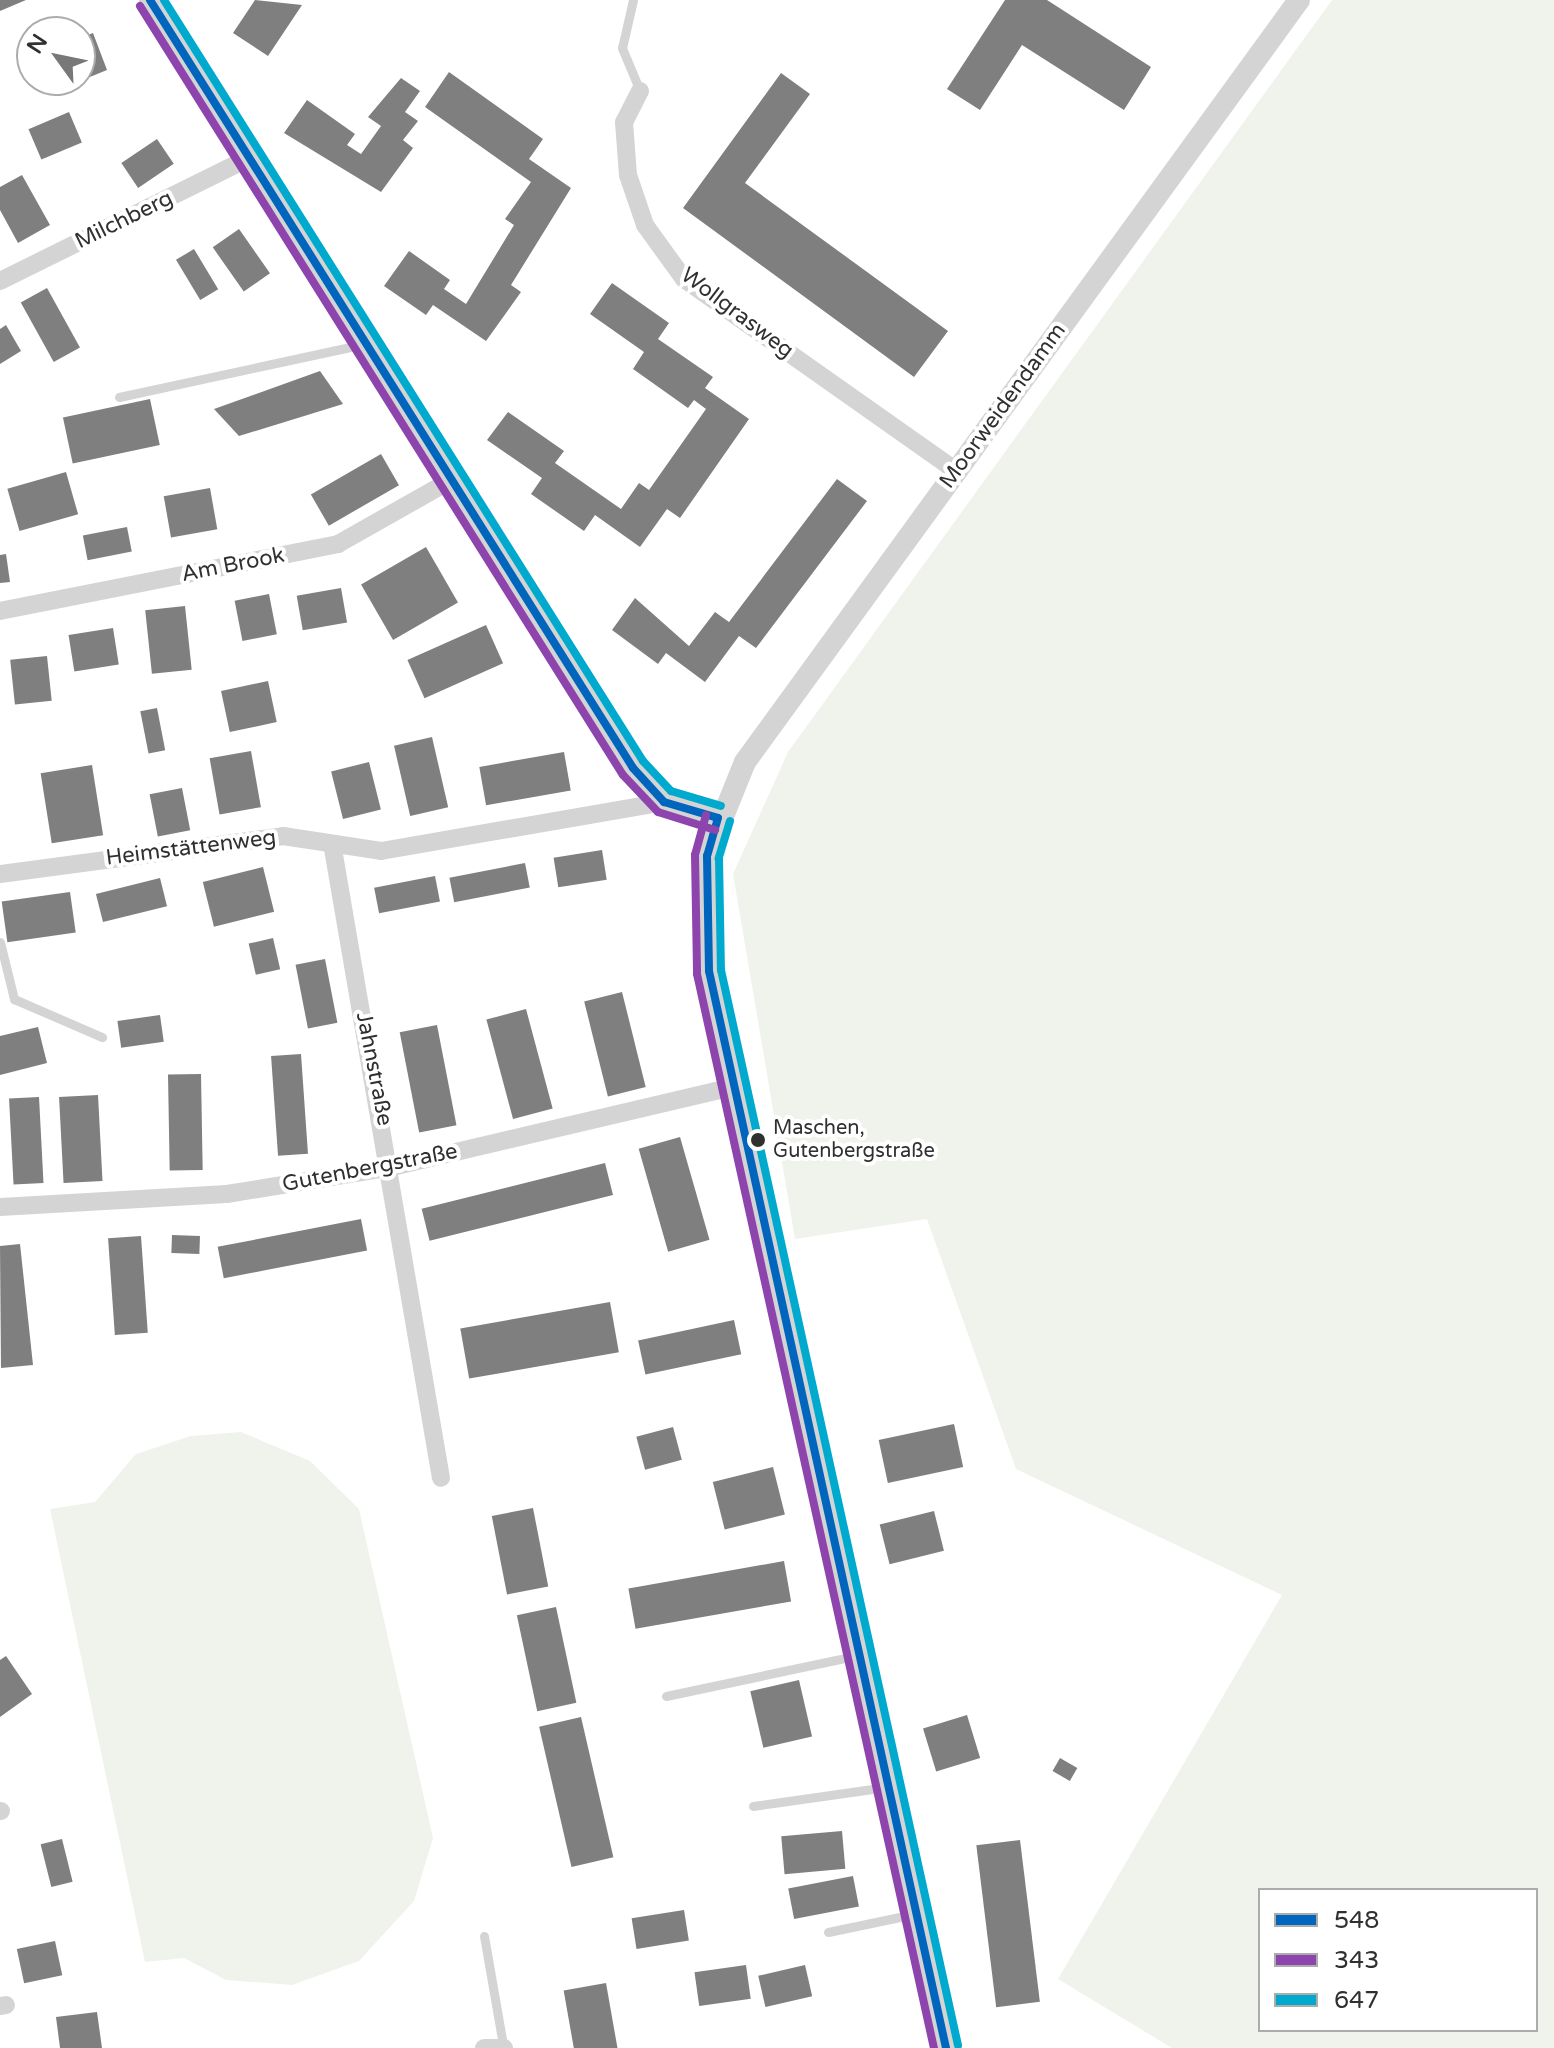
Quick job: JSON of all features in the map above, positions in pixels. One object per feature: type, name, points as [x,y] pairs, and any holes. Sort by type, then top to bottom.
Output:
[{"type":"street","points":[[150,0],[247,159],[633,768],[664,802],[718,818]]},
{"type":"street","name":"Moorweidendamm","points":[[946,2048],[733,1087],[705,918],[718,818],[745,762],[1299,0]]},
{"type":"street","name":"Wollgrasweg","points":[[640,91],[624,122],[628,175],[645,225],[684,279],[956,471]]},
{"type":"street","name":"Milchberg","points":[[0,281],[247,159]]},
{"type":"street","name":"Am Brook","points":[[0,611],[338,544],[451,480]]},
{"type":"street","name":"Heimstättenweg","points":[[0,874],[283,836],[333,849],[381,851],[664,802]]},
{"type":"street","name":"Jahnstraße","points":[[333,849],[392,1167],[441,1478]]},
{"type":"street","name":"Gutenbergstraße","points":[[0,1207],[227,1194],[392,1167],[733,1087]]},
{"type":"street","points":[[484,2048],[504,2046]]},
{"type":"lane","points":[[633,0],[622,48],[640,91]]},
{"type":"lane","points":[[119,397],[365,344]]},
{"type":"lane","points":[[0,942],[14,999],[102,1037]]},
{"type":"lane","points":[[666,1696],[861,1654]]},
{"type":"lane","points":[[753,1806],[890,1786]]},
{"type":"lane","points":[[828,1932],[917,1913]]},
{"type":"lane","points":[[484,1936],[504,2046]]},
{"type":"shaded area","points":[[1332,0],[1554,0],[1554,2048],[1172,2048],[1058,1979],[1282,1595],[1016,1469],[927,1219],[795,1239],[733,874],[788,752]]},
{"type":"shaded area","points":[[241,1432],[310,1461],[359,1509],[433,1838],[414,1901],[359,1961],[292,1985],[226,1980],[184,1958],[145,1962],[50,1509],[95,1502],[136,1454],[191,1436]]},
{"type":"building","points":[[0,0],[26,0],[0,11]]},
{"type":"building","points":[[255,0],[302,5],[268,56],[233,33]]},
{"type":"building","points":[[1005,0],[1047,0],[1151,67],[1124,110],[1022,45],[980,110],[947,89]]},
{"type":"building","points":[[96,41],[107,70],[96,74]]},
{"type":"building","points":[[449,72],[543,139],[529,159],[571,188],[511,285],[521,292],[486,341],[433,305],[426,315],[384,286],[409,251],[450,280],[444,289],[466,304],[514,225],[505,219],[531,182],[425,107]]},
{"type":"building","points":[[781,73],[810,94],[745,183],[948,331],[914,377],[683,208]]},
{"type":"building","points":[[401,78],[420,91],[405,112],[418,121],[403,140],[413,148],[381,192],[284,133],[307,100],[355,134],[347,145],[361,154],[381,126],[368,117]]},
{"type":"building","points":[[69,112],[82,142],[41,160],[28,129]]},
{"type":"building","points":[[157,139],[174,164],[138,188],[121,163]]},
{"type":"building","points":[[22,175],[50,225],[18,243],[0,210],[0,187]]},
{"type":"building","points":[[239,229],[270,273],[244,292],[213,247]]},
{"type":"building","points":[[194,249],[218,289],[200,300],[176,260]]},
{"type":"building","points":[[612,283],[669,323],[658,339],[713,377],[705,388],[749,419],[680,518],[667,509],[640,547],[595,515],[584,531],[531,494],[542,478],[487,440],[508,412],[564,451],[555,463],[621,509],[639,483],[649,490],[706,409],[694,400],[688,408],[633,369],[644,352],[590,314]]},
{"type":"building","points":[[47,288],[80,347],[54,362],[21,303]]},
{"type":"building","points":[[6,325],[21,351],[0,364],[0,329]]},
{"type":"building","points":[[320,371],[343,404],[239,436],[214,409]]},
{"type":"building","points":[[150,399],[160,445],[73,463],[63,418]]},
{"type":"building","points":[[381,454],[399,485],[329,526],[311,494]]},
{"type":"building","points":[[66,472],[78,514],[19,531],[7,489]]},
{"type":"building","points":[[837,479],[867,501],[756,648],[739,636],[705,682],[666,653],[658,664],[612,630],[635,598],[689,646],[715,612],[729,622]]},
{"type":"building","points":[[210,488],[217,529],[171,538],[164,496]]},
{"type":"building","points":[[127,527],[132,552],[88,560],[83,536]]},
{"type":"building","points":[[426,547],[458,602],[393,640],[361,584]]},
{"type":"building","points":[[6,554],[10,582],[0,583],[0,555]]},
{"type":"building","points":[[341,588],[347,622],[303,630],[297,596]]},
{"type":"building","points":[[269,594],[277,634],[242,641],[235,601]]},
{"type":"building","points":[[185,606],[192,670],[152,674],[145,610]]},
{"type":"building","points":[[486,625],[503,663],[425,698],[407,660]]},
{"type":"building","points":[[113,628],[119,665],[74,672],[69,635]]},
{"type":"building","points":[[47,656],[52,701],[15,705],[10,660]]},
{"type":"building","points":[[268,681],[277,722],[230,732],[221,691]]},
{"type":"building","points":[[157,708],[165,750],[149,753],[140,711]]},
{"type":"building","points":[[432,737],[448,807],[410,816],[394,746]]},
{"type":"building","points":[[251,751],[261,807],[220,814],[210,758]]},
{"type":"building","points":[[564,752],[571,790],[486,805],[479,767]]},
{"type":"building","points":[[369,762],[381,810],[343,819],[331,771]]},
{"type":"building","points":[[92,765],[103,835],[52,843],[41,773]]},
{"type":"building","points":[[182,788],[190,830],[158,837],[150,794]]},
{"type":"building","points":[[602,850],[607,880],[558,887],[554,858]]},
{"type":"building","points":[[525,863],[530,888],[454,902],[449,878]]},
{"type":"building","points":[[263,867],[274,912],[214,927],[203,882]]},
{"type":"building","points":[[435,876],[440,902],[379,913],[374,888]]},
{"type":"building","points":[[160,878],[167,906],[103,922],[96,894]]},
{"type":"building","points":[[70,892],[76,933],[7,942],[2,902]]},
{"type":"building","points":[[273,938],[280,969],[256,975],[249,944]]},
{"type":"building","points":[[325,959],[337,1023],[308,1029],[296,965]]},
{"type":"building","points":[[622,992],[646,1087],[608,1097],[584,1001]]},
{"type":"building","points":[[526,1009],[553,1108],[513,1119],[486,1020]]},
{"type":"building","points":[[160,1015],[164,1042],[121,1048],[117,1021]]},
{"type":"building","points":[[437,1025],[456,1125],[419,1132],[400,1032]]},
{"type":"building","points":[[38,1027],[47,1063],[0,1075],[0,1036]]},
{"type":"building","points":[[301,1054],[308,1154],[278,1156],[271,1056]]},
{"type":"building","points":[[201,1074],[203,1170],[170,1171],[168,1075]]},
{"type":"building","points":[[98,1095],[103,1181],[64,1183],[59,1097]]},
{"type":"building","points":[[39,1097],[44,1183],[14,1184],[9,1099]]},
{"type":"building","points":[[680,1137],[709,1240],[668,1252],[639,1149]]},
{"type":"building","points":[[605,1163],[613,1195],[430,1241],[422,1209]]},
{"type":"building","points":[[361,1219],[367,1250],[224,1278],[218,1247]]},
{"type":"building","points":[[172,1235],[200,1236],[199,1254],[171,1253]]},
{"type":"building","points":[[141,1236],[148,1333],[115,1335],[108,1238]]},
{"type":"building","points":[[20,1244],[33,1365],[1,1368],[0,1246]]},
{"type":"building","points":[[610,1302],[619,1352],[469,1379],[460,1328]]},
{"type":"building","points":[[734,1320],[741,1354],[645,1375],[638,1340]]},
{"type":"building","points":[[954,1424],[963,1467],[888,1483],[879,1440]]},
{"type":"building","points":[[673,1427],[682,1460],[645,1470],[636,1437]]},
{"type":"building","points":[[773,1467],[785,1515],[725,1530],[713,1482]]},
{"type":"building","points":[[533,1508],[548,1587],[507,1595],[492,1516]]},
{"type":"building","points":[[934,1511],[944,1551],[890,1564],[880,1525]]},
{"type":"building","points":[[784,1561],[791,1601],[636,1629],[628,1588]]},
{"type":"building","points":[[556,1607],[576,1703],[537,1711],[517,1615]]},
{"type":"building","points":[[6,1656],[32,1694],[0,1717],[0,1660]]},
{"type":"building","points":[[799,1680],[812,1737],[763,1748],[750,1691]]},
{"type":"building","points":[[967,1715],[980,1758],[936,1771],[923,1728]]},
{"type":"building","points":[[581,1717],[613,1857],[571,1867],[539,1727]]},
{"type":"building","points":[[1060,1758],[1077,1768],[1070,1781],[1052,1771]]},
{"type":"building","points":[[842,1831],[845,1869],[785,1874],[781,1836]]},
{"type":"building","points":[[62,1839],[73,1882],[51,1887],[41,1844]]},
{"type":"building","points":[[1020,1840],[1040,2002],[996,2007],[976,1845]]},
{"type":"building","points":[[853,1876],[859,1906],[794,1919],[788,1889]]},
{"type":"building","points":[[684,1910],[689,1941],[637,1949],[632,1918]]},
{"type":"building","points":[[55,1941],[62,1975],[24,1983],[17,1949]]},
{"type":"building","points":[[746,1965],[751,1999],[699,2006],[695,1972]]},
{"type":"building","points":[[805,1965],[812,1996],[765,2007],[758,1976]]},
{"type":"building","points":[[606,1983],[617,2048],[574,2048],[564,1990]]},
{"type":"building","points":[[97,2012],[102,2048],[60,2048],[56,2017]]},
{"type":"transit line","name":"548","points":[[150,0],[633,768],[664,802],[718,818]]},
{"type":"transit line","name":"647","points":[[164,0],[643,761],[671,791],[721,806]]},
{"type":"transit line","name":"343","points":[[140,6],[623,775],[658,812],[715,830]]},
{"type":"transit line","name":"343","points":[[706,815],[695,855],[697,974],[934,2048]]},
{"type":"transit line","name":"548","points":[[718,818],[707,856],[709,971],[946,2048]]},
{"type":"transit line","name":"647","points":[[730,821],[719,858],[721,970],[958,2045]]},
{"type":"place","name":"Maschen, Gutenbergstraße","points":[[758,1140]]}]
